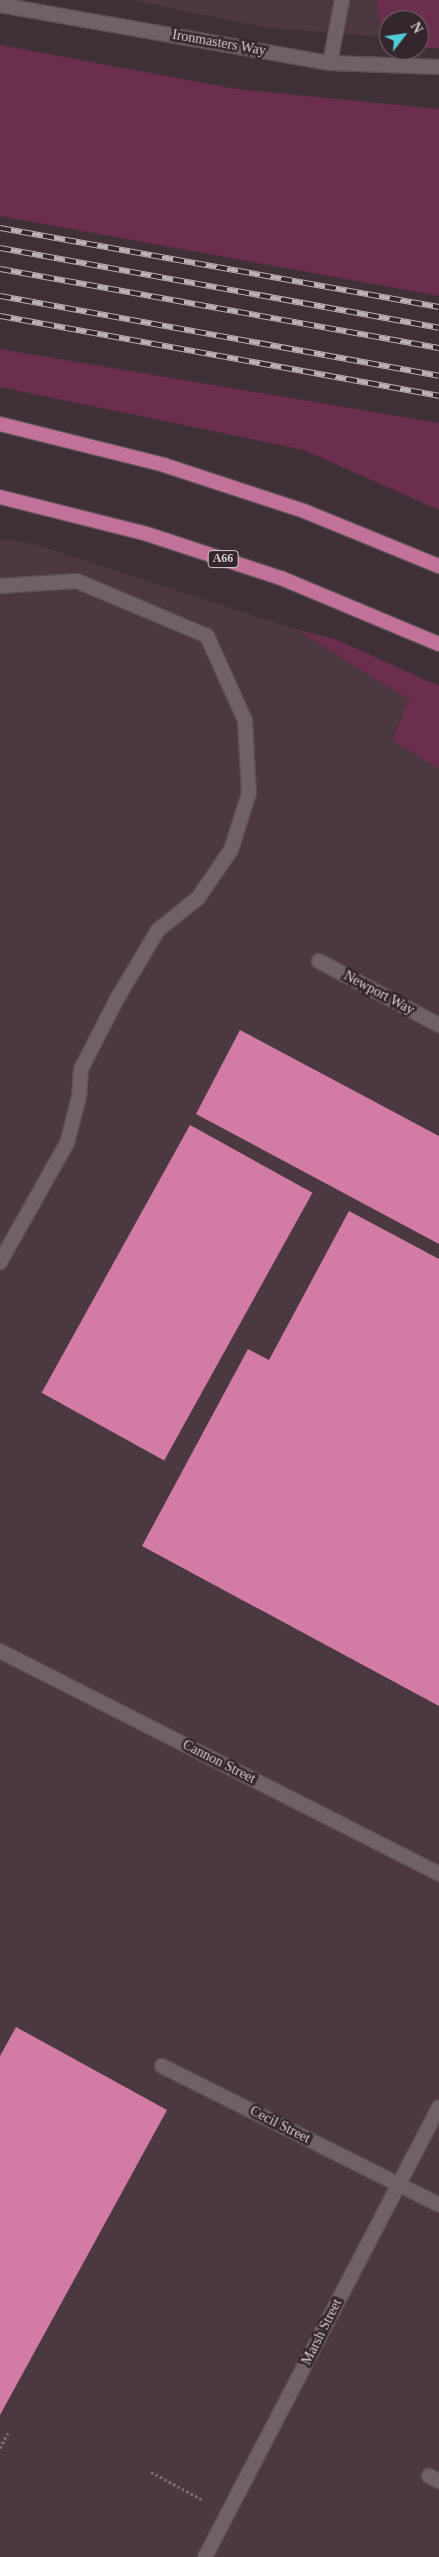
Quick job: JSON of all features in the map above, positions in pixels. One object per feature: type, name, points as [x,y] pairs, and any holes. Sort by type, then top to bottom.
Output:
[{"type":"highway","points":[[0,424],[164,464],[304,511],[439,566]]},
{"type":"highway","name":"A66","points":[[0,497],[147,534],[272,575],[439,644]]},
{"type":"street","points":[[330,63],[342,0]]},
{"type":"street","name":"Ironmasters Way","points":[[0,5],[330,63],[439,67]]},
{"type":"street","points":[[0,586],[77,581],[208,636],[245,720],[249,793],[231,850],[198,898],[158,930],[118,997],[81,1069],[79,1097],[67,1143],[0,1262]]},
{"type":"street","name":"Newport Way","points":[[319,961],[439,1025]]},
{"type":"street","name":"Cannon Street","points":[[0,1651],[439,1874]]},
{"type":"street","name":"Cecil Street","points":[[162,2066],[439,2205]]},
{"type":"street","name":"Marsh Street","points":[[205,2557],[439,2107]]},
{"type":"path","points":[[0,2448],[8,2433]]},
{"type":"path","points":[[151,2472],[204,2500]]},
{"type":"shaded area","points":[[132,0],[439,0],[429,10],[379,10],[379,36],[268,28]]},
{"type":"shaded area","points":[[377,0],[439,0],[439,48],[429,48],[429,10],[379,10],[379,15]]},
{"type":"shaded area","points":[[0,45],[237,89],[439,109],[439,296],[0,216]]},
{"type":"shaded area","points":[[0,349],[439,423],[439,510],[304,450],[0,387]]},
{"type":"shaded area","points":[[0,539],[34,544],[295,629],[409,700],[392,740],[439,769],[439,2557],[0,2557]]},
{"type":"shaded area","points":[[295,629],[335,639],[439,686],[439,769],[392,740],[409,700]]},
{"type":"building","points":[[240,1030],[439,1136],[439,1244],[196,1114]]},
{"type":"building","points":[[190,1125],[312,1193],[164,1461],[42,1393]]},
{"type":"building","points":[[349,1211],[439,1259],[439,1706],[142,1546],[248,1349],[269,1360]]},
{"type":"building","points":[[16,2027],[167,2110],[0,2415],[0,2056]]},
{"type":"railway","points":[[0,228],[439,307]]},
{"type":"railway","points":[[0,248],[439,328]]},
{"type":"railway","points":[[0,269],[439,348]]},
{"type":"railway","points":[[0,296],[439,376]]},
{"type":"railway","points":[[0,316],[439,396]]}]
